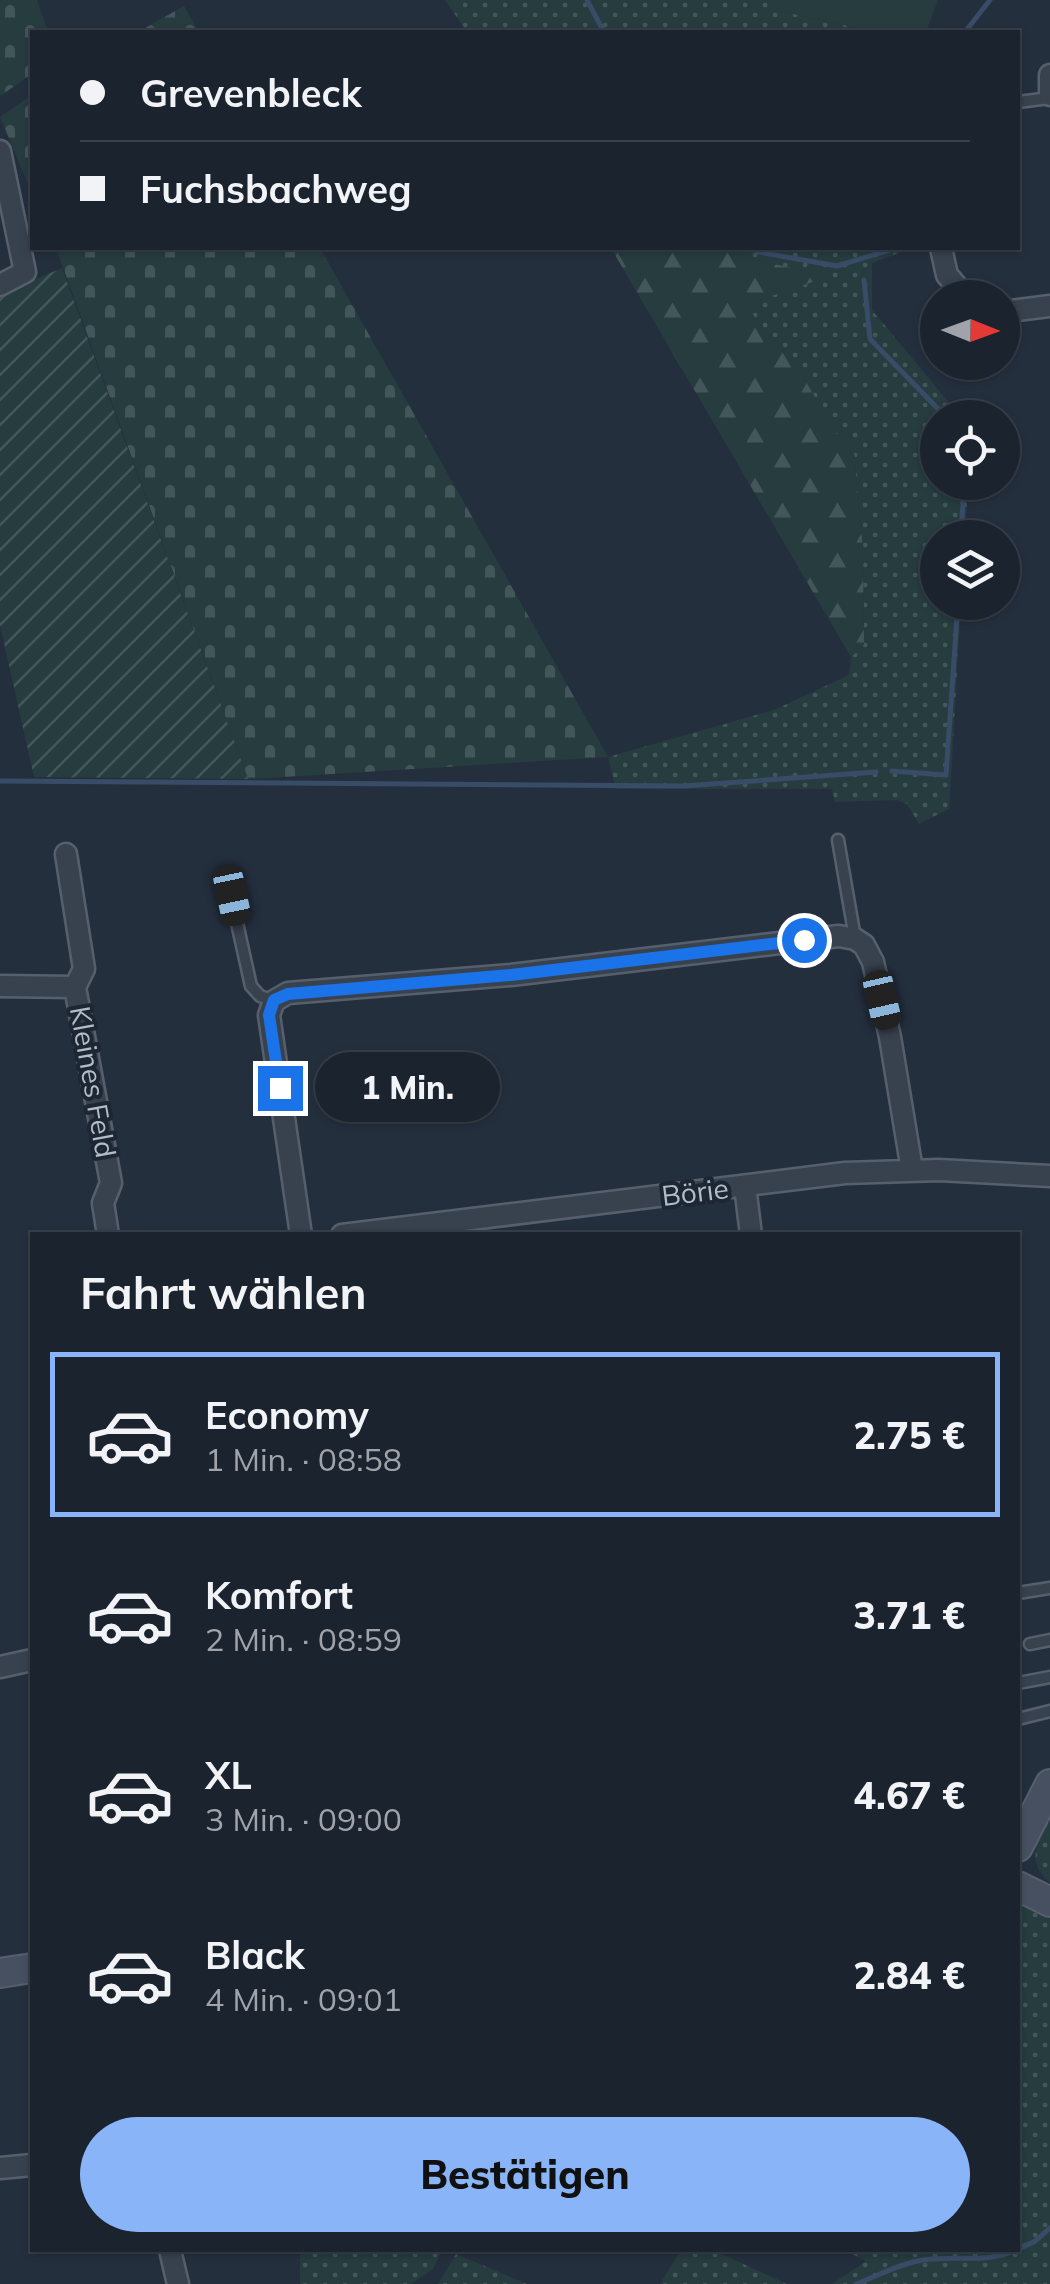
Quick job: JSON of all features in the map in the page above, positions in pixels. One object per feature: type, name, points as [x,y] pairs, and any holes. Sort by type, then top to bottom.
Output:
[{"type":"street","points":[[1050,75],[1050,96]]},
{"type":"street","points":[[0,151],[25,272],[0,285]]},
{"type":"street","points":[[941,250],[952,280]]},
{"type":"street","points":[[1020,310],[1050,306]]},
{"type":"street","name":"Kleines Feld","points":[[66,854],[84,969],[75,986],[110,1183],[104,1203],[108,1232]]},
{"type":"street","points":[[300,1232],[272,1008],[288,994],[511,975],[839,936],[855,939],[873,962],[912,1170]]},
{"type":"street","name":"Kleines Feld","points":[[0,986],[75,986]]},
{"type":"street","name":"Börie","points":[[367,1232],[845,1173],[912,1170],[1050,1176]]},
{"type":"street","points":[[746,1186],[751,1232]]},
{"type":"street","points":[[0,1667],[30,1660]]},
{"type":"street","points":[[1020,1842],[1050,1784]]},
{"type":"street","points":[[1020,1887],[1050,1902]]},
{"type":"street","points":[[0,1973],[30,1968]]},
{"type":"street","points":[[0,2168],[30,2165]]},
{"type":"street","points":[[170,2252],[178,2284]]},
{"type":"lane","points":[[1020,102],[1050,96]]},
{"type":"lane","points":[[838,840],[855,939]]},
{"type":"lane","points":[[232,896],[251,986],[272,1008]]},
{"type":"lane","points":[[1020,1593],[1050,1588]]},
{"type":"lane","points":[[1030,1644],[1050,1640]]},
{"type":"lane","points":[[1020,1683],[1050,1677]]},
{"type":"lane","points":[[1020,1718],[1050,1711]]},
{"type":"green space","points":[[0,0],[37,0],[47,30],[30,30],[30,75],[0,96]]},
{"type":"green space","points":[[445,0],[769,0],[781,11],[867,30],[466,30]]},
{"type":"green space","points":[[769,0],[938,0],[927,30],[867,30],[781,11]]},
{"type":"green space","points":[[184,6],[198,30],[142,30]]},
{"type":"green space","points":[[30,96],[30,188],[0,117]]},
{"type":"green space","points":[[57,250],[321,250],[608,757],[248,779]]},
{"type":"green space","points":[[612,250],[739,250],[750,259],[831,276],[759,300],[752,314],[801,373],[836,434],[853,442],[863,549],[864,644],[851,657]]},
{"type":"green space","points":[[739,250],[907,250],[872,263],[872,310],[920,368],[920,380],[930,380],[947,400],[920,400],[920,500],[967,500],[966,520],[920,520],[920,620],[960,620],[949,809],[919,824],[907,804],[897,800],[835,802],[832,789],[616,789],[608,757],[774,710],[849,675],[851,657],[864,644],[863,549],[853,442],[836,434],[801,373],[752,314],[758,300],[828,276],[750,259]]},
{"type":"green space","points":[[62,268],[248,779],[34,777],[0,625],[0,294]]},
{"type":"green space","points":[[1050,1817],[1050,1883],[1038,1867],[1036,1852]]},
{"type":"green space","points":[[1020,1905],[1050,1919],[1050,2284],[832,2284],[866,2261],[848,2252],[1020,2252]]},
{"type":"green space","points":[[300,2252],[441,2252],[433,2269],[411,2284],[300,2284]]},
{"type":"green space","points":[[680,2252],[717,2252],[787,2284],[660,2284]]},
{"type":"green space","points":[[456,2254],[527,2284],[438,2284]]},
{"type":"waterway","points":[[587,0],[603,30]]},
{"type":"waterway","points":[[967,30],[990,0]]},
{"type":"waterway","points":[[756,250],[837,266],[889,250]]},
{"type":"waterway","points":[[864,280],[870,339],[929,400]]},
{"type":"waterway","points":[[962,520],[963,500]]},
{"type":"waterway","points":[[892,771],[946,775],[957,620]]},
{"type":"waterway","points":[[0,781],[684,786],[876,772]]},
{"type":"waterway","points":[[1020,2248],[1050,2228]]},
{"type":"waterway","points":[[856,2284],[915,2262],[994,2257],[1010,2252]]},
{"type":"route","points":[[280,1088],[269,1015],[274,1000],[288,994],[511,975],[804,940]]}]
